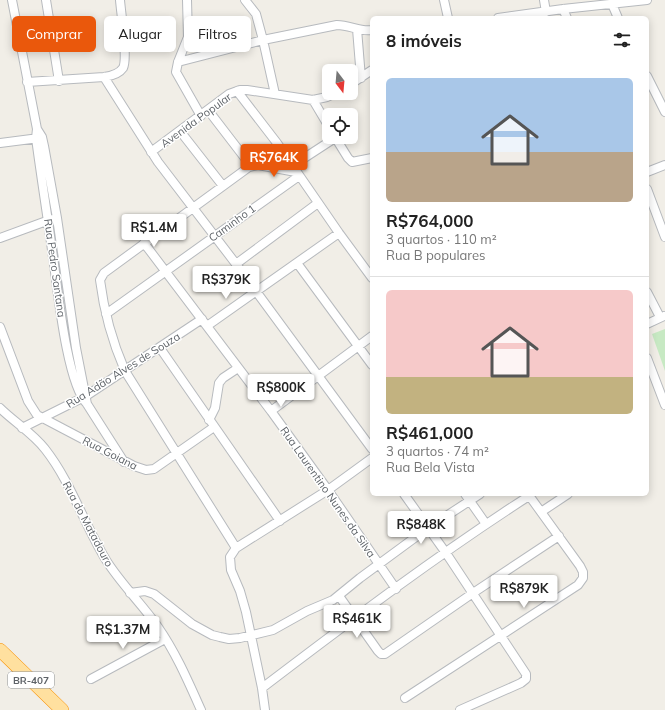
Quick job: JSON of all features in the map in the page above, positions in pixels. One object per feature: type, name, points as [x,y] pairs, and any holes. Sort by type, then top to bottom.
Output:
[{"type":"highway","name":"BR-407","points":[[0,650],[62,710]]},
{"type":"street","name":"Rua Pedro Santana","points":[[12,0],[27,82],[57,218],[85,399]]},
{"type":"street","points":[[46,0],[58,81]]},
{"type":"street","points":[[27,82],[104,77],[118,73],[123,67],[125,60],[120,0]]},
{"type":"street","points":[[187,0],[188,37],[176,70],[178,77],[201,116]]},
{"type":"street","points":[[245,0],[256,14],[275,94]]},
{"type":"street","points":[[444,0],[448,16]]},
{"type":"street","points":[[544,0],[546,12]]},
{"type":"street","points":[[518,16],[563,9],[647,0]]},
{"type":"street","points":[[612,4],[617,16]]},
{"type":"street","points":[[563,9],[566,16]]},
{"type":"street","points":[[178,62],[329,25],[348,25],[357,29],[370,30]]},
{"type":"street","points":[[357,29],[361,78]]},
{"type":"street","points":[[358,80],[370,71]]},
{"type":"street","points":[[104,77],[151,152],[319,375],[370,446]]},
{"type":"street","points":[[649,80],[665,112]]},
{"type":"street","name":"Avenida Popular","points":[[151,152],[229,94],[237,91],[247,90],[313,100]]},
{"type":"street","points":[[237,91],[259,119],[370,275]]},
{"type":"street","points":[[322,98],[313,100],[322,115]]},
{"type":"street","points":[[208,110],[251,166]]},
{"type":"street","points":[[180,131],[223,186]]},
{"type":"street","name":"Rua Pedro Santana","points":[[39,138],[48,220],[64,331],[73,373],[79,393],[85,399],[124,462]]},
{"type":"street","points":[[0,143],[39,138]]},
{"type":"street","name":"Caminho 1","points":[[106,314],[215,236],[296,172],[327,144]]},
{"type":"street","points":[[339,144],[348,158],[355,162],[370,158]]},
{"type":"street","points":[[236,548],[125,371],[116,349],[106,314],[100,282],[102,275],[251,166],[258,165],[296,172]]},
{"type":"street","points":[[649,171],[665,166]]},
{"type":"street","points":[[649,192],[661,213],[665,237]]},
{"type":"street","points":[[236,264],[318,204]]},
{"type":"street","points":[[0,238],[57,218]]},
{"type":"street","name":"Rua Adão Alves de Souza","points":[[22,428],[85,399],[160,348],[256,291],[339,233]]},
{"type":"street","name":"Rua Laurentino Nunes da Silva","points":[[144,243],[271,411],[328,490],[396,589]]},
{"type":"street","points":[[298,263],[370,362]]},
{"type":"street","points":[[649,295],[663,317],[649,323]]},
{"type":"street","points":[[0,327],[28,401],[35,412],[42,418]]},
{"type":"street","points":[[271,411],[370,337]]},
{"type":"street","points":[[160,348],[280,521]]},
{"type":"street","points":[[212,423],[219,383],[223,378],[238,368]]},
{"type":"street","points":[[649,369],[665,405]]},
{"type":"street","name":"Rua do Matadouro","points":[[0,408],[38,440],[56,464],[100,549],[113,570],[130,593],[152,618],[176,655],[201,710]]},
{"type":"street","name":"Rua Goiana","points":[[42,418],[124,462],[141,469],[150,470],[160,466],[177,454],[212,423]]},
{"type":"street","points":[[265,710],[262,688],[243,600],[229,564],[230,557],[236,548],[328,490],[370,459]]},
{"type":"street","points":[[405,496],[446,553],[525,671],[526,679],[521,683],[460,710]]},
{"type":"street","points":[[262,688],[355,618],[527,496]]},
{"type":"street","points":[[405,698],[554,602],[581,582],[583,575],[580,566],[560,536],[529,496]]},
{"type":"street","points":[[541,512],[565,496]]},
{"type":"street","points":[[130,593],[145,591],[154,594],[186,619],[212,635],[230,639],[251,636],[273,630],[307,611],[327,603],[339,596],[353,583],[468,497],[486,524]]},
{"type":"street","points":[[339,596],[378,651],[381,654],[387,654],[473,593],[560,536]]},
{"type":"street","points":[[91,679],[166,639]]},
{"type":"green space","points":[[665,329],[665,371],[652,334]]}]
